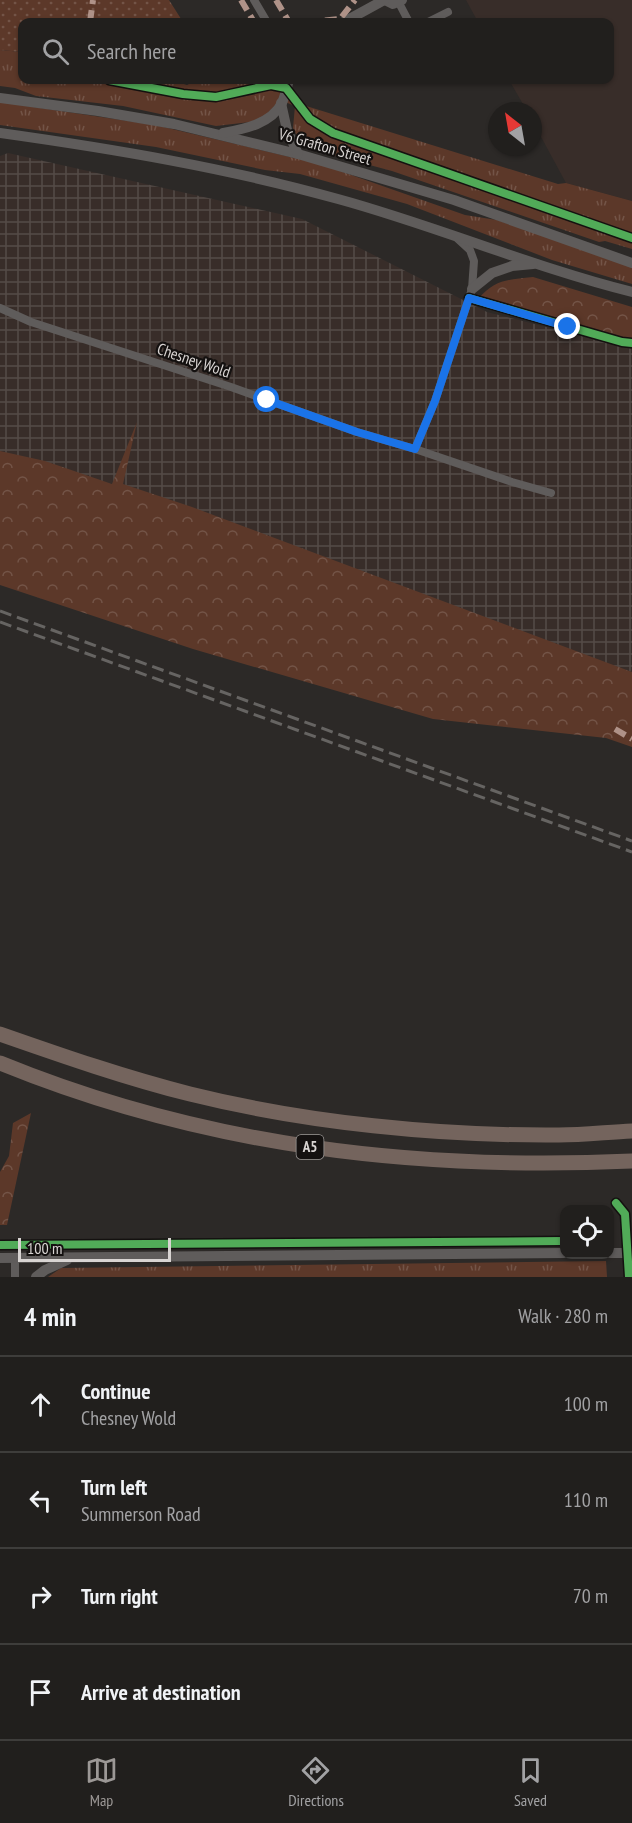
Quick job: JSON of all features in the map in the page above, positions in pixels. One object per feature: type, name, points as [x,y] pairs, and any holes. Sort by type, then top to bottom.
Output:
[{"type":"highway","name":"A5","points":[[0,1034],[102,1070],[191,1094],[280,1113],[366,1125],[481,1133],[560,1135],[632,1131]]},
{"type":"highway","name":"A5","points":[[0,1063],[94,1098],[181,1123],[262,1140],[362,1155],[478,1163],[563,1164],[632,1161]]},
{"type":"street","points":[[254,0],[265,18]]},
{"type":"street","points":[[351,18],[384,0],[393,4],[401,1],[407,18]]},
{"type":"street","points":[[436,18],[447,12]]},
{"type":"street","points":[[218,134],[258,123],[271,115],[282,103],[288,84]]},
{"type":"street","name":"V6 Grafton Street","points":[[0,98],[174,124],[298,153],[454,200],[632,263]]},
{"type":"street","points":[[282,103],[287,130],[298,153]]},
{"type":"street","points":[[0,133],[177,161],[267,181],[338,199],[632,292]]},
{"type":"street","points":[[415,449],[435,401],[472,289],[474,261],[470,250],[455,236]]},
{"type":"street","points":[[472,289],[492,273],[512,266],[537,263]]},
{"type":"street","name":"Chesney Wold","points":[[0,308],[31,322],[231,387],[357,432],[551,493]]},
{"type":"street","points":[[0,1258],[560,1253]]},
{"type":"street","points":[[614,1253],[630,1253]]},
{"type":"street","points":[[15,1258],[15,1277]]},
{"type":"street","points":[[36,1277],[70,1258]]},
{"type":"shaded area","points":[[466,0],[632,0],[632,201],[566,183],[542,139],[542,102],[522,102],[511,84],[614,84],[614,18],[476,18]]},
{"type":"shaded area","points":[[8,153],[302,219],[487,312],[632,349],[632,672],[412,597],[121,486],[0,456],[0,156]]},
{"type":"green space","points":[[0,0],[169,0],[180,18],[18,18],[18,52],[0,50]]},
{"type":"green space","points":[[0,50],[18,52],[18,84],[288,84],[303,105],[558,184],[566,183],[632,201],[632,249],[605,241],[599,242],[392,171],[310,149],[299,140],[293,128],[295,106],[280,100],[264,117],[250,122],[216,126],[123,106],[36,96],[15,88],[0,86]]},
{"type":"green space","points":[[0,102],[155,125],[320,164],[465,215],[497,220],[632,267],[632,284],[552,260],[407,204],[300,174],[265,170],[156,147],[0,125]]},
{"type":"green space","points":[[533,277],[632,307],[632,348],[607,343],[478,299],[496,284]]},
{"type":"green space","points":[[137,422],[123,484],[192,507],[632,672],[632,747],[606,738],[433,719],[193,649],[0,585],[0,451],[45,461],[112,484]]},
{"type":"green space","points":[[31,1113],[7,1225],[0,1225],[0,1172],[9,1156],[13,1123]]},
{"type":"green space","points":[[606,1261],[607,1277],[48,1277],[61,1268]]},
{"type":"railway","points":[[0,611],[632,841]]},
{"type":"railway","points":[[0,622],[632,852]]},
{"type":"marked path","points":[[91,18],[93,0]]},
{"type":"marked path","points":[[241,0],[252,18]]},
{"type":"marked path","points":[[276,0],[287,18]]},
{"type":"marked path","points":[[341,18],[355,0]]},
{"type":"marked path","points":[[615,729],[632,739]]},
{"type":"cycle path","points":[[130,84],[183,94],[216,97],[271,85],[286,88],[310,119],[333,133],[632,238]]},
{"type":"cycle path","points":[[469,298],[632,343]]},
{"type":"cycle path","points":[[616,1203],[625,1214],[629,1277]]},
{"type":"cycle path","points":[[0,1245],[560,1241]]},
{"type":"route","points":[[267,400],[357,432],[415,449],[435,401],[469,298],[568,327]]}]
